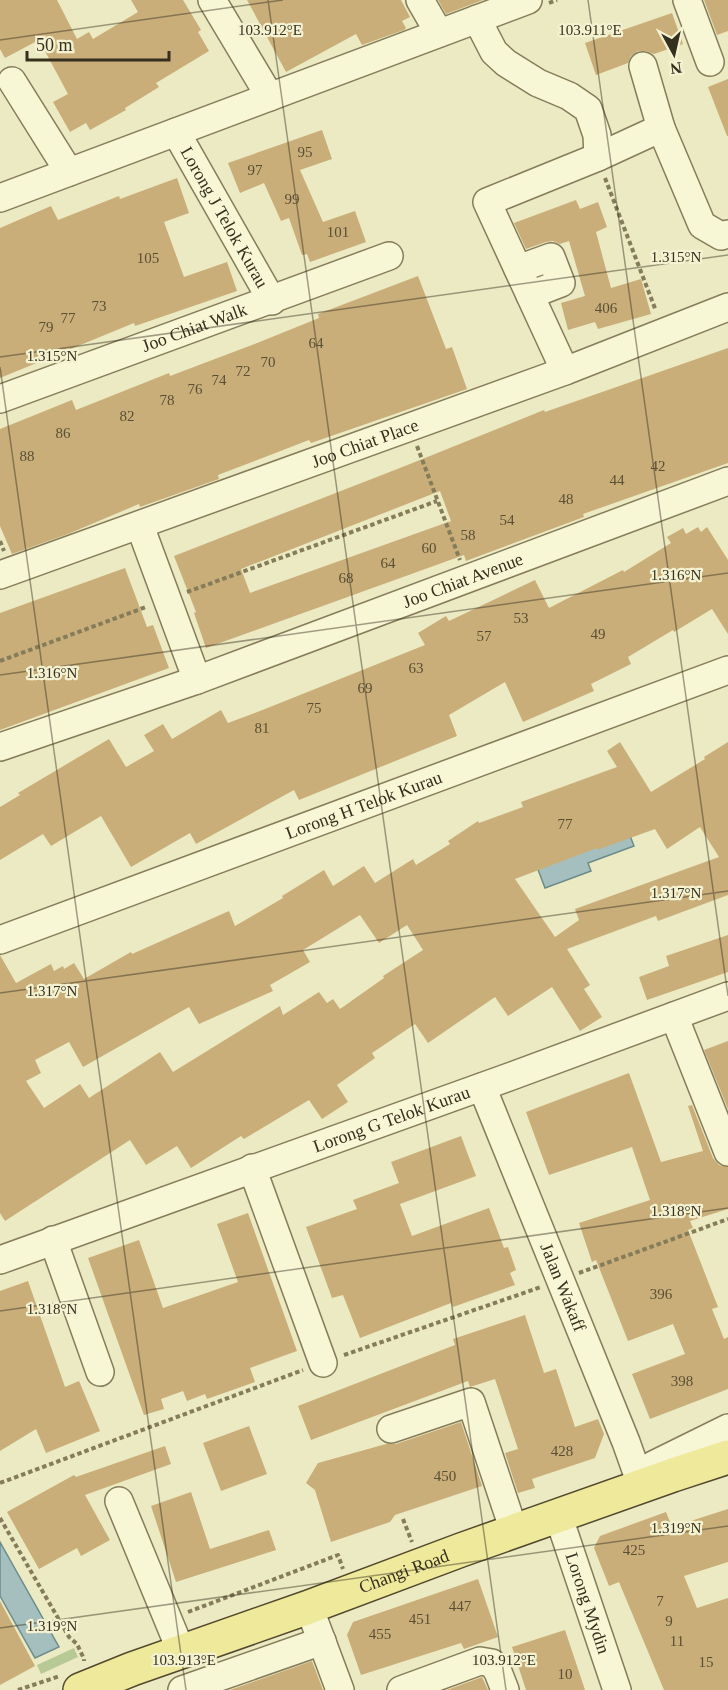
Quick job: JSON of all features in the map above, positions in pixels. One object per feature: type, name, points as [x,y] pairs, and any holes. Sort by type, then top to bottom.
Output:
[{"type":"main road","name":"Changi Road","points":[[81,1677],[181,1651],[309,1607],[558,1515],[728,1457]]},
{"type":"street","points":[[212,0],[270,96]]},
{"type":"street","points":[[420,0],[440,33]]},
{"type":"street","name":"Lorong J Telok Kurau","points":[[0,198],[528,0]]},
{"type":"street","points":[[687,0],[710,62]]},
{"type":"street","points":[[477,19],[495,52],[506,63],[588,109],[597,135],[598,157]]},
{"type":"street","points":[[643,66],[661,128],[702,225],[721,236],[728,234]]},
{"type":"street","points":[[12,81],[69,172]]},
{"type":"street","points":[[565,370],[530,295],[561,283],[551,256],[518,269],[487,202],[598,157],[661,128]]},
{"type":"street","name":"Lorong J Telok Kurau","points":[[176,132],[272,301]]},
{"type":"street","name":"Joo Chiat Walk","points":[[0,399],[272,301],[389,256]]},
{"type":"street","name":"Joo Chiat Place","points":[[0,575],[565,370],[728,307]]},
{"type":"street","name":"Joo Chiat Avenue","points":[[0,747],[197,680],[728,482]]},
{"type":"street","points":[[140,526],[197,680]]},
{"type":"street","name":"Lorong H Telok Kurau","points":[[0,940],[728,670]]},
{"type":"street","name":"Lorong G Telok Kurau","points":[[0,1260],[728,996]]},
{"type":"street","points":[[674,1016],[728,1152]]},
{"type":"street","name":"Jalan Wakaff","points":[[482,1087],[626,1442],[648,1484]]},
{"type":"street","points":[[252,1168],[322,1363]]},
{"type":"street","points":[[53,1240],[100,1372]]},
{"type":"street","points":[[391,1429],[471,1402],[514,1532]]},
{"type":"street","points":[[648,1484],[653,1465],[728,1428]]},
{"type":"street","points":[[118,1501],[181,1651]]},
{"type":"street","name":"Lorong Mydin","points":[[558,1515],[617,1690]]},
{"type":"street","points":[[309,1607],[340,1690]]},
{"type":"street","points":[[182,1690],[322,1641]]},
{"type":"street","points":[[401,1690],[480,1661],[492,1663],[505,1690]]},
{"type":"path","points":[[598,157],[658,318]]},
{"type":"path","points":[[413,437],[462,564]]},
{"type":"path","points":[[181,595],[437,501]]},
{"type":"path","points":[[0,661],[148,607]]},
{"type":"path","points":[[0,1483],[322,1363],[728,1219]]},
{"type":"path","points":[[0,1518],[69,1637],[77,1644],[84,1659],[81,1677]]},
{"type":"path","points":[[168,1619],[338,1555]]},
{"type":"green space","points":[[74,1648],[78,1657],[41,1674],[37,1665]]},
{"type":"water","points":[[629,833],[634,846],[588,863],[591,871],[545,888],[537,867]]},
{"type":"water","points":[[0,1542],[59,1647],[35,1658],[0,1596]]},
{"type":"building","points":[[0,0],[57,0],[77,39],[89,32],[93,39],[138,12],[131,0],[183,0],[201,30],[198,32],[209,51],[156,83],[159,87],[125,108],[126,110],[90,130],[86,123],[70,132],[53,102],[68,94],[39,40],[5,58],[0,49]]},
{"type":"building","points":[[247,0],[401,0],[410,17],[402,21],[406,28],[404,30],[362,45],[356,34],[286,72]]},
{"type":"building","points":[[438,0],[483,0],[446,14]]},
{"type":"building","points":[[704,0],[728,0],[728,31],[717,35]]},
{"type":"building","points":[[672,13],[683,44],[654,54],[638,51],[631,56],[628,63],[596,75],[585,43]]},
{"type":"building","points":[[728,79],[728,136],[727,136],[708,87]]},
{"type":"building","points":[[322,130],[332,159],[300,170],[323,222],[355,211],[366,242],[310,262],[307,254],[302,255],[289,218],[281,221],[264,183],[240,193],[228,163]]},
{"type":"building","points":[[177,178],[189,213],[164,222],[184,277],[227,262],[237,291],[135,326],[134,323],[0,378],[0,228],[51,206],[58,220],[119,196],[120,199]]},
{"type":"building","points":[[576,200],[580,209],[598,202],[607,227],[596,232],[611,288],[641,279],[651,314],[598,329],[595,322],[568,330],[561,303],[585,296],[569,241],[560,244],[553,241],[546,242],[526,249],[514,223]]},
{"type":"building","points":[[418,276],[446,349],[452,347],[467,389],[311,443],[309,440],[218,475],[219,479],[140,507],[139,504],[68,534],[12,554],[0,526],[0,429],[72,400],[76,410],[169,373],[170,376],[319,318],[318,314]]},
{"type":"building","points":[[728,348],[728,463],[583,514],[584,517],[466,561],[464,555],[206,648],[194,613],[196,612],[174,556],[544,410],[545,412]],"holes":[[[440,491],[451,521],[250,593],[241,569]]]},
{"type":"building","points":[[698,527],[701,532],[707,527],[728,560],[728,634],[712,609],[628,657],[631,664],[591,684],[594,691],[523,722],[505,682],[449,715],[457,736],[299,800],[294,790],[196,844],[190,833],[131,867],[101,816],[51,846],[43,834],[0,860],[0,807],[20,795],[18,793],[109,739],[126,767],[154,751],[144,735],[163,724],[172,739],[221,710],[228,723],[265,709],[425,645],[418,633],[446,616],[449,621],[535,580],[549,608],[623,570],[624,572],[671,543],[667,537],[683,528],[686,534]]},
{"type":"building","points":[[125,568],[147,627],[153,625],[169,668],[0,730],[0,613]]},
{"type":"building","points":[[620,742],[651,792],[728,742],[728,895],[658,921],[656,916],[567,949],[590,985],[584,989],[602,1017],[580,1031],[552,987],[508,1016],[495,997],[428,1043],[415,1024],[372,1053],[375,1058],[337,1085],[348,1102],[322,1119],[309,1100],[244,1139],[241,1136],[191,1168],[177,1146],[146,1165],[130,1140],[5,1221],[0,1213],[0,955],[16,983],[51,964],[54,971],[63,966],[64,969],[74,963],[84,979],[131,952],[132,954],[229,911],[235,926],[283,898],[282,896],[324,870],[333,886],[364,866],[375,883],[413,859],[416,865],[450,844],[448,841],[478,821],[479,823],[523,807],[521,802],[617,767],[607,751]],"holes":[[[700,827],[719,857],[575,909],[579,920],[555,937],[515,879],[655,829],[667,849]],[[360,915],[379,943],[407,925],[423,950],[383,976],[384,978],[340,1009],[333,999],[327,1003],[319,992],[283,1015],[280,1006],[173,1072],[160,1052],[89,1098],[80,1084],[44,1108],[26,1081],[41,1073],[35,1060],[69,1042],[83,1067],[189,1007],[199,1024],[273,991],[270,985],[310,962],[303,950]]]},
{"type":"building","points":[[728,935],[728,972],[647,1000],[639,977],[669,966],[666,956]]},
{"type":"building","points":[[728,1041],[728,1109],[704,1050]]},
{"type":"building","points":[[629,1073],[661,1162],[703,1151],[688,1106],[692,1105],[713,1158],[719,1165],[728,1167],[728,1209],[690,1221],[693,1228],[688,1230],[718,1307],[712,1309],[724,1339],[728,1337],[728,1389],[650,1419],[632,1374],[685,1354],[673,1324],[628,1341],[596,1260],[592,1262],[579,1223],[650,1200],[632,1147],[549,1175],[526,1112]]},
{"type":"building","points":[[461,1136],[476,1176],[400,1204],[412,1236],[489,1208],[504,1248],[508,1247],[516,1270],[510,1273],[515,1285],[453,1307],[451,1303],[360,1338],[343,1295],[332,1298],[306,1227],[357,1209],[353,1200],[399,1183],[391,1162]]},
{"type":"building","points":[[248,1213],[297,1351],[250,1368],[255,1382],[207,1399],[205,1394],[187,1401],[183,1391],[161,1399],[164,1409],[144,1415],[88,1258],[139,1240],[163,1308],[238,1282],[217,1224]]},
{"type":"building","points":[[28,1281],[65,1387],[79,1381],[100,1431],[46,1453],[36,1429],[0,1451],[0,1291]]},
{"type":"building","points":[[525,1315],[544,1373],[556,1369],[575,1427],[598,1419],[604,1434],[595,1458],[532,1479],[535,1488],[518,1493],[505,1453],[518,1449],[495,1379],[470,1387],[468,1381],[311,1440],[298,1406],[455,1345],[453,1339]]},
{"type":"building","points":[[461,1422],[482,1486],[395,1515],[390,1522],[331,1542],[315,1490],[306,1483],[318,1463],[386,1444],[396,1444]]},
{"type":"building","points":[[249,1426],[267,1474],[221,1491],[203,1443]]},
{"type":"building","points":[[165,1446],[171,1464],[85,1495],[110,1540],[81,1556],[77,1548],[39,1569],[7,1512],[74,1475],[76,1477]]},
{"type":"building","points":[[191,1492],[210,1549],[269,1530],[276,1550],[176,1582],[151,1506]]},
{"type":"building","points":[[728,1509],[728,1562],[684,1576],[697,1608],[728,1598],[728,1690],[664,1690],[619,1582],[609,1586],[594,1548],[600,1536],[666,1512],[672,1527]]},
{"type":"building","points":[[478,1579],[498,1637],[464,1649],[461,1643],[361,1675],[347,1635],[353,1622]]},
{"type":"building","points":[[0,1601],[35,1666],[0,1685]]},
{"type":"building","points":[[565,1630],[585,1690],[526,1690],[512,1647]]},
{"type":"building","points":[[312,1661],[323,1690],[230,1690]]},
{"type":"building","points":[[482,1677],[488,1690],[447,1690]]}]
